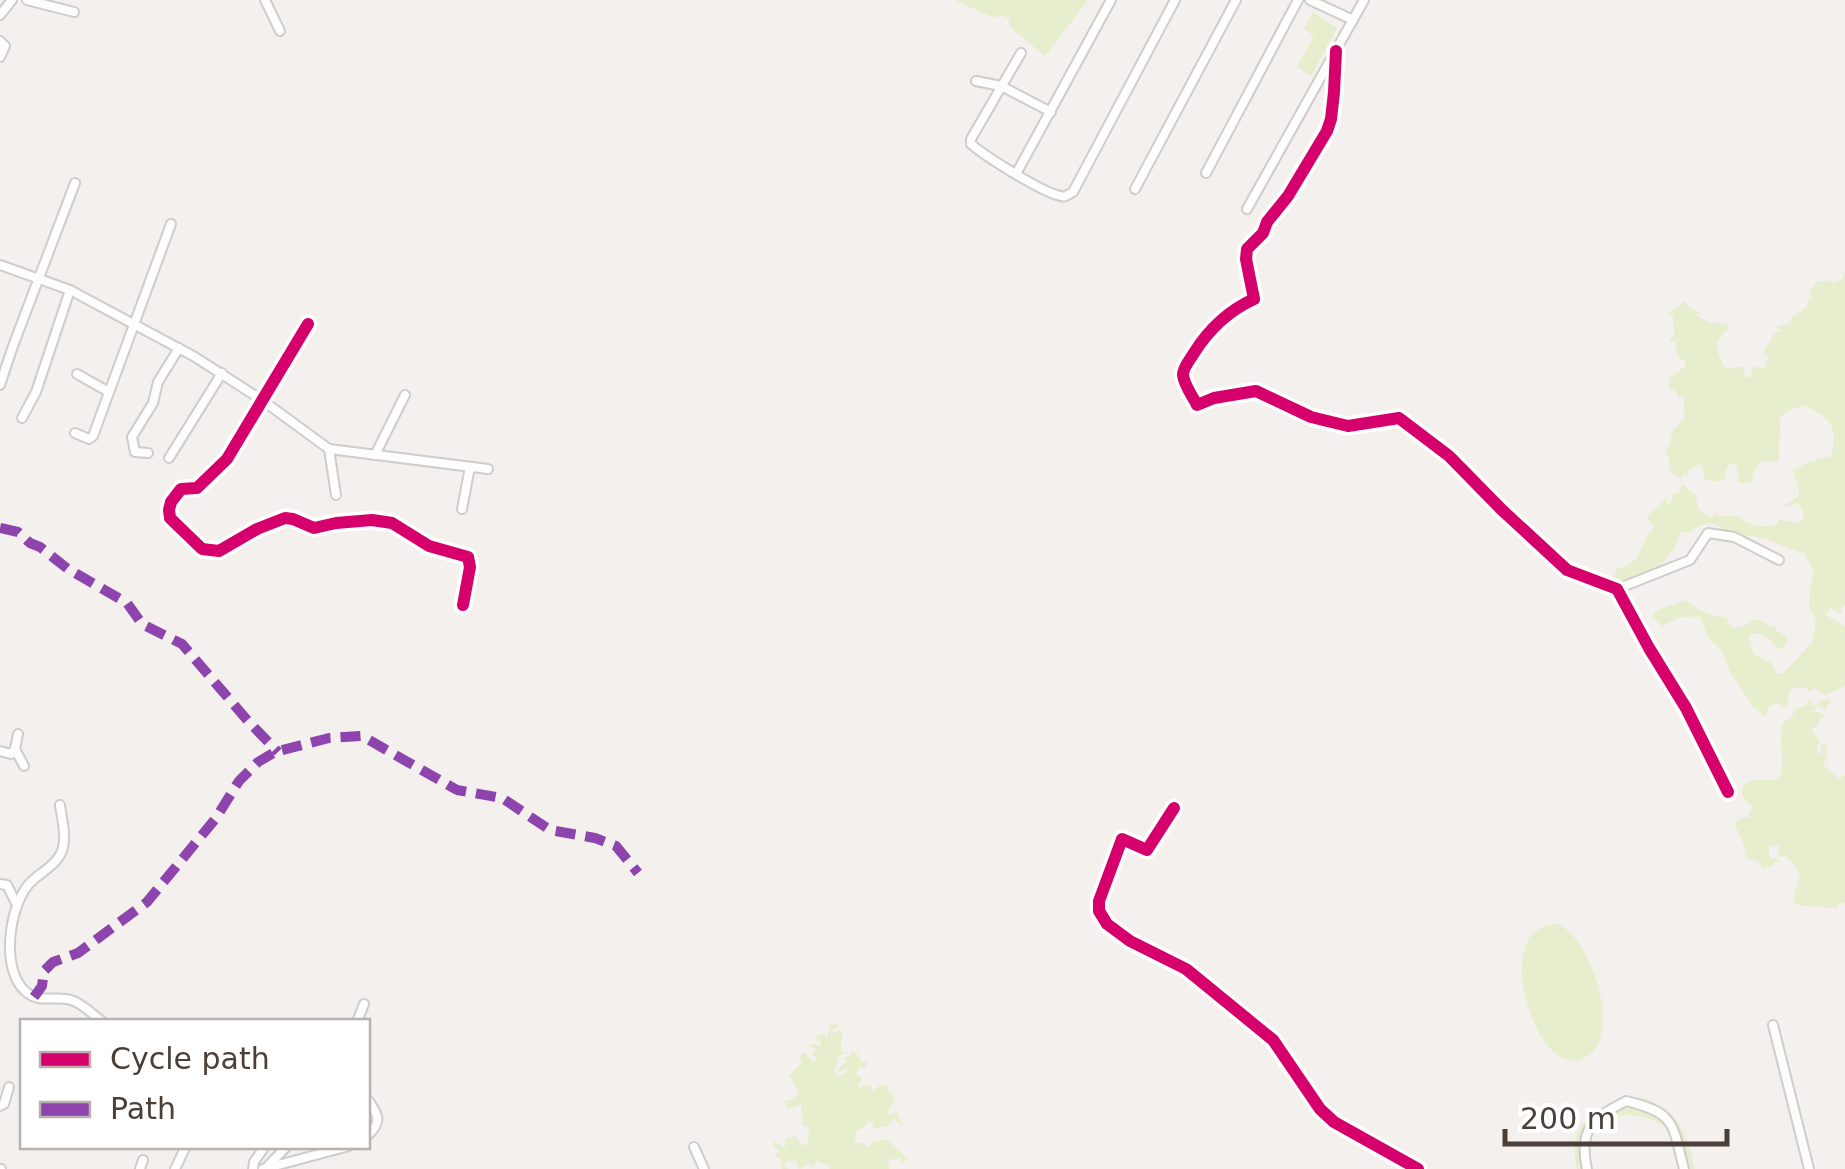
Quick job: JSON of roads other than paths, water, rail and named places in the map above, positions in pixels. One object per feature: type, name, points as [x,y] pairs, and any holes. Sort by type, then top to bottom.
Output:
[{"type":"street","points":[[0,15],[12,0]]},
{"type":"street","points":[[33,0],[74,12]]},
{"type":"street","points":[[265,0],[280,31]]},
{"type":"street","points":[[1016,174],[1110,0]]},
{"type":"street","points":[[1021,53],[971,139],[972,147],[1016,174],[1066,196],[1073,192],[1175,0]]},
{"type":"street","points":[[1135,189],[1236,0]]},
{"type":"street","points":[[1206,173],[1298,0]]},
{"type":"street","points":[[1310,0],[1353,20]]},
{"type":"street","points":[[1248,209],[1364,0]]},
{"type":"street","points":[[0,41],[5,46],[0,57]]},
{"type":"street","points":[[1336,51],[1327,131],[1263,233],[1247,249],[1254,299],[1214,325],[1186,366],[1184,380],[1197,405],[1256,391],[1311,417],[1348,426],[1399,418],[1449,456],[1567,570],[1618,589],[1686,708],[1728,792]]},
{"type":"street","points":[[976,81],[1001,86],[1050,112]]},
{"type":"street","points":[[0,386],[75,182]]},
{"type":"street","points":[[75,432],[92,438],[171,224]]},
{"type":"street","points":[[0,265],[70,290],[180,348],[329,448],[488,469]]},
{"type":"street","points":[[22,418],[36,392],[70,290]]},
{"type":"street","points":[[308,324],[227,459],[197,488],[181,489],[176,494],[170,518],[202,548],[212,552],[285,518],[314,528],[336,522],[392,522],[430,546],[468,558],[463,605]]},
{"type":"street","points":[[148,453],[135,452],[132,438],[152,403],[158,382],[180,348]]},
{"type":"street","points":[[169,458],[222,373]]},
{"type":"street","points":[[77,374],[109,392]]},
{"type":"street","points":[[375,454],[406,395]]},
{"type":"street","points":[[329,448],[336,496]]},
{"type":"street","points":[[462,509],[470,467]]},
{"type":"street","points":[[1618,589],[1690,560],[1708,533],[1734,537],[1780,560]]},
{"type":"street","points":[[18,734],[16,748],[24,766]]},
{"type":"street","points":[[0,752],[10,754],[16,748]]},
{"type":"street","points":[[60,805],[62,850],[57,860],[27,886],[5,942],[14,975],[26,993],[40,999],[74,1001],[98,1019]]},
{"type":"street","points":[[1174,808],[1147,850],[1122,838],[1099,901],[1098,910],[1107,924],[1130,941],[1186,969],[1273,1040],[1334,1122],[1418,1169]]},
{"type":"street","points":[[0,884],[7,885],[17,905]]},
{"type":"street","points":[[358,1019],[364,1004]]},
{"type":"street","points":[[1774,1025],[1809,1169]]},
{"type":"street","points":[[0,1106],[9,1087]]},
{"type":"street","points":[[1587,1169],[1587,1132],[1597,1116],[1626,1101],[1655,1108],[1672,1123],[1684,1169]]},
{"type":"street","points":[[370,1103],[378,1120],[370,1134]]},
{"type":"street","points":[[694,1147],[704,1169]]},
{"type":"street","points":[[265,1168],[285,1149]]},
{"type":"street","points":[[265,1168],[337,1149]]}]
